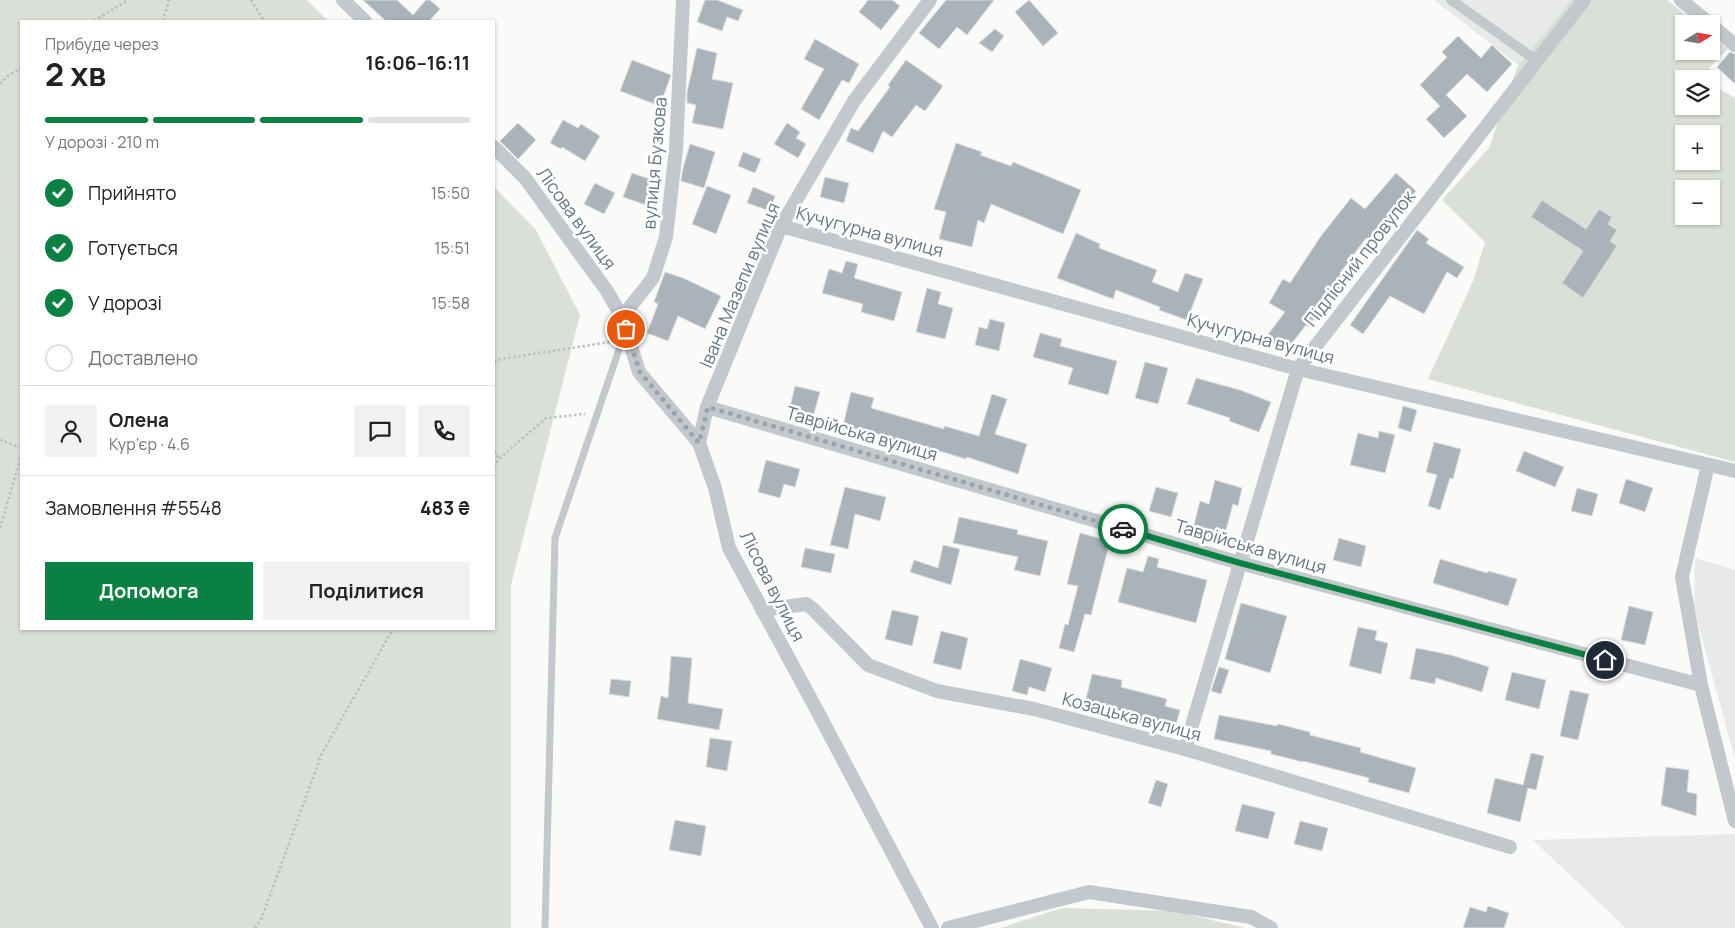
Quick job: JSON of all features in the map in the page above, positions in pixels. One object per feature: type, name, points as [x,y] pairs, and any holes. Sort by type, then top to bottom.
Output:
[{"type":"street","points":[[343,0],[364,20]]},
{"type":"street","name":"вулиця Бузкова","points":[[623,328],[653,278],[666,237],[676,149],[683,0]]},
{"type":"street","name":"Івана Мазепи вулиця","points":[[699,443],[708,407],[781,226],[854,101],[930,0]]},
{"type":"street","points":[[1451,0],[1536,60]]},
{"type":"street","name":"Підлісний провулок","points":[[1185,749],[1298,369],[1584,0]]},
{"type":"street","points":[[1682,0],[1700,15]]},
{"type":"street","points":[[1720,32],[1735,45]]},
{"type":"street","name":"Лісова вулиця","points":[[495,148],[525,178],[607,291],[640,372],[699,443],[715,488],[729,548],[932,928]]},
{"type":"street","name":"Кучугурна вулиця","points":[[781,226],[1298,369],[1735,471]]},
{"type":"street","name":"Таврійська вулиця","points":[[708,407],[1240,563],[1701,685]]},
{"type":"street","points":[[1708,464],[1682,577],[1701,685],[1735,821]]},
{"type":"street","name":"Козацька вулиця","points":[[762,610],[806,604],[868,665],[937,691],[1034,708],[1185,749],[1510,847]]},
{"type":"street","points":[[948,928],[1090,892],[1251,917],[1271,928]]},
{"type":"lane","points":[[545,928],[555,538],[623,328]]},
{"type":"path","points":[[96,20],[128,0]]},
{"type":"path","points":[[163,20],[169,0]]},
{"type":"path","points":[[250,0],[263,20]]},
{"type":"path","points":[[0,84],[20,69]]},
{"type":"path","points":[[495,362],[623,328]]},
{"type":"path","points":[[495,465],[499,459],[546,418],[597,413]]},
{"type":"path","points":[[0,440],[20,448]]},
{"type":"path","points":[[495,453],[499,459]]},
{"type":"path","points":[[0,528],[20,459]]},
{"type":"path","points":[[255,928],[261,920],[322,753],[392,630]]},
{"type":"shaded area","points":[[0,0],[307,0],[327,20],[20,20],[20,630],[495,630],[495,188],[536,230],[580,315],[511,585],[511,928],[0,928]]},
{"type":"shaded area","points":[[1434,0],[1571,0],[1518,65]]},
{"type":"shaded area","points":[[1571,0],[1667,0],[1686,15],[1675,15],[1675,60],[1717,60],[1709,68],[1710,70],[1675,70],[1675,115],[1720,115],[1720,89],[1735,98],[1735,462],[1428,379],[1474,279],[1485,242],[1442,200],[1489,148],[1518,65]]},
{"type":"shaded area","points":[[1720,43],[1728,49],[1720,57]]},
{"type":"shaded area","points":[[1695,558],[1735,570],[1735,759],[1694,609]]},
{"type":"shaded area","points":[[1735,834],[1735,928],[1626,928],[1533,840]]},
{"type":"shaded area","points":[[1062,908],[1175,911],[1245,928],[1000,928]]},
{"type":"building","points":[[363,0],[397,0],[413,15],[426,0],[430,0],[440,9],[430,20],[385,20]]},
{"type":"building","points":[[705,0],[717,0],[743,10],[738,21],[727,17],[722,31],[697,22]]},
{"type":"building","points":[[868,0],[892,0],[900,6],[881,30],[859,12]]},
{"type":"building","points":[[946,0],[994,0],[967,35],[957,27],[939,49],[919,33]]},
{"type":"building","points":[[1029,0],[1058,33],[1043,46],[1015,12]]},
{"type":"building","points":[[995,29],[1004,36],[992,52],[979,43]]},
{"type":"building","points":[[1458,36],[1481,58],[1492,45],[1512,64],[1487,92],[1467,74],[1446,95],[1467,116],[1444,138],[1426,119],[1440,106],[1420,85],[1447,57],[1442,52]]},
{"type":"building","points":[[815,39],[859,64],[849,83],[842,80],[819,120],[801,109],[824,69],[804,59]]},
{"type":"building","points":[[697,48],[717,53],[712,79],[733,83],[723,129],[692,123],[696,105],[687,103],[687,92]]},
{"type":"building","points":[[1730,52],[1735,54],[1735,84],[1717,67]]},
{"type":"building","points":[[632,60],[671,75],[660,106],[620,91]]},
{"type":"building","points":[[906,60],[943,86],[925,111],[916,105],[892,137],[883,131],[873,153],[846,141],[851,128],[858,131],[890,87],[888,85]]},
{"type":"building","points":[[563,120],[578,128],[581,124],[600,136],[585,161],[562,147],[561,149],[550,143]]},
{"type":"building","points":[[518,123],[536,140],[518,159],[500,141]]},
{"type":"building","points":[[787,123],[800,132],[796,138],[806,144],[798,158],[774,144]]},
{"type":"building","points":[[956,143],[982,152],[980,155],[1011,166],[1013,162],[1081,190],[1063,234],[991,204],[984,223],[978,220],[972,247],[939,239],[946,212],[934,209]]},
{"type":"building","points":[[690,144],[715,152],[704,188],[681,181]]},
{"type":"building","points":[[743,152],[761,159],[755,173],[738,166]]},
{"type":"building","points":[[632,173],[658,182],[649,206],[623,197]]},
{"type":"building","points":[[1396,173],[1416,191],[1392,218],[1390,216],[1371,241],[1366,238],[1340,273],[1348,279],[1332,302],[1326,298],[1309,327],[1306,325],[1285,352],[1266,337],[1285,312],[1269,303],[1283,279],[1290,283],[1321,236],[1351,198],[1365,209]]},
{"type":"building","points":[[825,177],[849,183],[844,203],[820,197]]},
{"type":"building","points":[[595,183],[615,193],[604,214],[584,204]]},
{"type":"building","points":[[707,186],[731,195],[716,234],[692,224]]},
{"type":"building","points":[[753,187],[775,196],[770,211],[747,203]]},
{"type":"building","points":[[1542,200],[1586,229],[1599,209],[1612,217],[1608,224],[1617,230],[1610,241],[1617,246],[1583,298],[1562,283],[1583,251],[1531,217]]},
{"type":"building","points":[[1417,230],[1429,239],[1426,243],[1464,267],[1457,278],[1447,272],[1424,314],[1390,296],[1363,334],[1350,325]]},
{"type":"building","points":[[1076,233],[1100,244],[1099,248],[1157,270],[1152,282],[1178,292],[1185,273],[1203,279],[1187,320],[1159,310],[1160,307],[1116,290],[1113,299],[1057,278]]},
{"type":"building","points":[[846,261],[858,264],[854,278],[902,292],[894,321],[861,312],[863,304],[822,293],[829,269],[842,273]]},
{"type":"building","points":[[665,272],[683,278],[721,296],[705,329],[678,316],[668,341],[647,333],[658,304],[654,302]]},
{"type":"building","points":[[927,288],[941,292],[938,304],[953,308],[945,339],[916,332]]},
{"type":"building","points":[[990,319],[1005,323],[999,351],[975,345],[979,327],[987,329]]},
{"type":"building","points":[[1040,333],[1062,339],[1060,346],[1117,361],[1108,395],[1068,384],[1073,368],[1033,357]]},
{"type":"building","points":[[1145,362],[1168,368],[1158,404],[1135,398]]},
{"type":"building","points":[[1196,378],[1240,390],[1271,402],[1259,432],[1229,421],[1230,418],[1187,404]]},
{"type":"building","points":[[795,386],[820,392],[813,417],[789,411]]},
{"type":"building","points":[[851,392],[874,398],[871,408],[944,429],[944,426],[979,436],[992,394],[1007,399],[995,434],[1027,444],[1018,474],[967,457],[966,459],[916,444],[914,451],[879,441],[881,435],[843,426]]},
{"type":"building","points":[[1403,406],[1417,410],[1411,432],[1398,428]]},
{"type":"building","points":[[1379,431],[1395,435],[1385,473],[1350,465],[1358,433],[1378,438]]},
{"type":"building","points":[[1434,442],[1461,449],[1453,479],[1450,478],[1440,510],[1428,506],[1437,475],[1426,472]]},
{"type":"building","points":[[1524,451],[1564,467],[1555,487],[1516,471]]},
{"type":"building","points":[[766,460],[800,469],[795,487],[784,484],[780,498],[758,492]]},
{"type":"building","points":[[1626,479],[1653,488],[1645,512],[1619,503]]},
{"type":"building","points":[[1215,480],[1242,488],[1238,506],[1233,504],[1223,541],[1192,533],[1200,501],[1209,504]]},
{"type":"building","points":[[845,487],[886,497],[880,521],[855,514],[848,549],[830,545]]},
{"type":"building","points":[[1156,487],[1178,493],[1171,517],[1149,511]]},
{"type":"building","points":[[1577,488],[1598,494],[1592,516],[1571,511]]},
{"type":"building","points":[[959,517],[1018,530],[1017,534],[1048,541],[1040,576],[1014,570],[1018,557],[953,543]]},
{"type":"building","points":[[1080,533],[1110,541],[1091,615],[1085,614],[1074,652],[1059,648],[1065,624],[1068,625],[1078,586],[1067,584]]},
{"type":"building","points":[[1339,538],[1366,546],[1361,567],[1333,560]]},
{"type":"building","points":[[943,545],[960,549],[951,585],[910,572],[914,560],[938,568]]},
{"type":"building","points":[[805,548],[835,554],[831,573],[801,567]]},
{"type":"building","points":[[1148,556],[1159,559],[1157,567],[1207,580],[1196,623],[1118,602],[1127,568],[1143,572]]},
{"type":"building","points":[[1440,559],[1487,573],[1488,571],[1517,579],[1508,606],[1433,583]]},
{"type":"building","points":[[1241,603],[1287,616],[1270,673],[1225,659]]},
{"type":"building","points":[[1629,606],[1653,612],[1645,645],[1621,640]]},
{"type":"building","points":[[892,610],[919,616],[912,646],[885,639]]},
{"type":"building","points":[[1358,627],[1377,631],[1375,640],[1388,643],[1381,674],[1349,666]]},
{"type":"building","points":[[941,631],[968,638],[961,670],[933,663]]},
{"type":"building","points":[[1416,648],[1451,655],[1489,667],[1482,692],[1436,678],[1435,684],[1410,679]]},
{"type":"building","points":[[671,656],[692,658],[688,703],[723,709],[719,730],[657,719],[661,696],[668,698]]},
{"type":"building","points":[[1020,659],[1052,668],[1045,692],[1029,687],[1027,695],[1012,691]]},
{"type":"building","points":[[1219,667],[1229,670],[1221,694],[1211,691]]},
{"type":"building","points":[[1512,672],[1546,680],[1539,709],[1505,700]]},
{"type":"building","points":[[1092,674],[1122,680],[1121,687],[1167,699],[1165,706],[1180,710],[1174,732],[1132,721],[1134,714],[1085,703]]},
{"type":"building","points":[[611,679],[631,681],[629,697],[609,694]]},
{"type":"building","points":[[1570,690],[1589,694],[1578,740],[1560,736]]},
{"type":"building","points":[[1219,715],[1277,726],[1278,724],[1310,732],[1310,735],[1361,748],[1360,752],[1416,768],[1409,793],[1368,782],[1369,778],[1271,754],[1271,751],[1214,739]]},
{"type":"building","points":[[710,738],[732,741],[727,771],[706,767]]},
{"type":"building","points":[[1531,753],[1544,756],[1536,790],[1528,788],[1520,822],[1487,813],[1495,778],[1523,785]]},
{"type":"building","points":[[1666,767],[1689,770],[1687,792],[1697,794],[1696,816],[1661,805]]},
{"type":"building","points":[[1156,780],[1168,784],[1161,807],[1148,803]]},
{"type":"building","points":[[1242,804],[1275,812],[1268,839],[1235,831]]},
{"type":"building","points":[[675,820],[706,826],[701,856],[669,850]]},
{"type":"building","points":[[1300,821],[1328,828],[1322,851],[1294,844]]},
{"type":"building","points":[[1488,906],[1509,913],[1504,928],[1463,928],[1470,907],[1486,912]]},
{"type":"way so far","points":[[626,329],[640,372],[699,443],[708,407],[1123,529]]},
{"type":"route","points":[[1123,529],[1240,563],[1605,660]]}]
